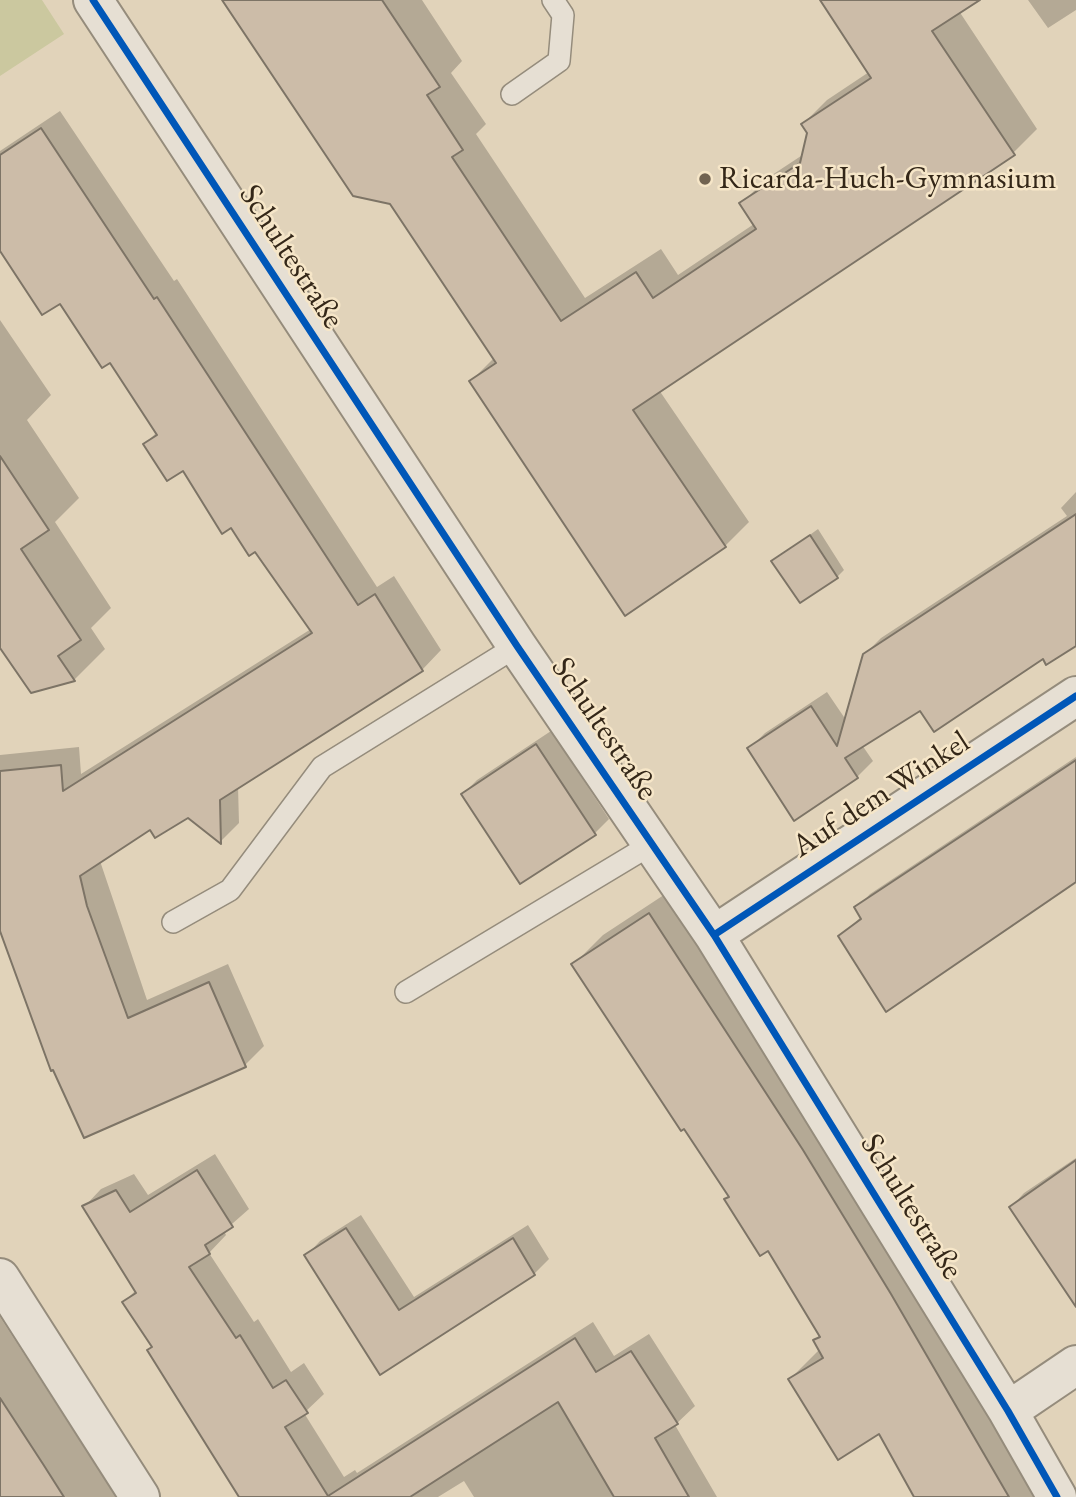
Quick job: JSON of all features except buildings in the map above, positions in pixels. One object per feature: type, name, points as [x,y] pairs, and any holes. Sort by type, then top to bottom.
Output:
[{"type":"street","name":"Schultestraße","points":[[93,0],[517,646],[714,935],[1009,1410],[1057,1497]]},
{"type":"street","name":"Auf dem Winkel","points":[[714,935],[1076,696]]},
{"type":"street","points":[[0,1278],[140,1497]]},
{"type":"street","points":[[1009,1410],[1076,1366]]},
{"type":"lane","points":[[512,94],[559,61],[563,15],[553,0]]},
{"type":"lane","points":[[173,922],[230,890],[322,767],[517,646]]},
{"type":"lane","points":[[406,992],[653,844]]},
{"type":"shaded area","points":[[0,0],[42,0],[64,34],[0,76]]},
{"type":"cycle path","points":[[93,0],[517,646],[714,935],[1008,1411],[1057,1497]]},
{"type":"cycle path","points":[[714,935],[1076,696]]},
{"type":"place","name":"Ricarda-Huch-Gymnasium","points":[[705,179]]}]
